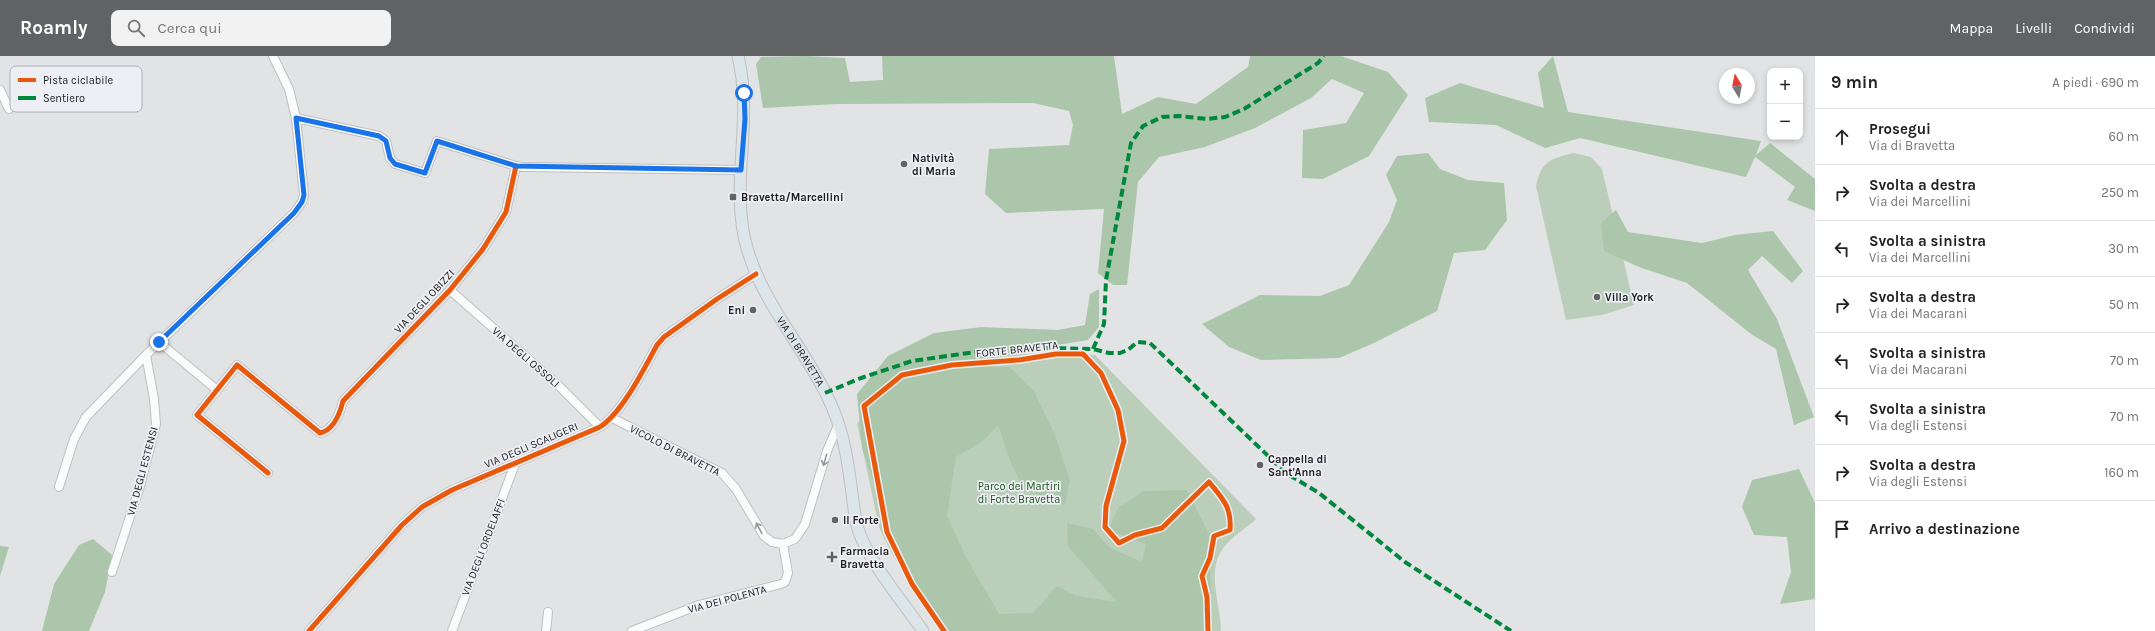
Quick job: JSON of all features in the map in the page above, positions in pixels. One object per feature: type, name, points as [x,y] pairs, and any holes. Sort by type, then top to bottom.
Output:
[{"type":"main road","name":"VIA DI BRAVETTA","points":[[738,56],[745,110],[741,170],[741,218],[747,248],[756,274],[768,300],[820,382],[838,423],[847,460],[855,517],[862,540],[870,555],[923,631]]},
{"type":"street","points":[[59,487],[74,439],[86,417],[159,342],[294,213],[302,202],[304,195],[296,118],[289,89],[273,56]]},
{"type":"street","points":[[0,90],[9,109]]},
{"type":"street","points":[[296,118],[379,136],[386,141],[390,158],[395,164],[425,173],[437,141],[516,166],[741,170]]},
{"type":"street","name":"VIA DEGLI OBIZZI","points":[[217,390],[237,365],[320,433],[326,431],[338,417],[343,401],[450,290],[483,249],[503,219],[509,202],[516,166]]},
{"type":"street","name":"VIA DEGLI SCALIGERI","points":[[309,631],[402,526],[419,509],[452,490],[600,427],[612,418],[664,337],[717,299],[756,274]]},
{"type":"street","name":"VIA DEGLI OSSOLI","points":[[450,290],[559,386],[600,427]]},
{"type":"street","points":[[159,342],[217,390],[197,415],[268,474]]},
{"type":"street","name":"VIA DEGLI ESTENSI","points":[[112,572],[138,491],[156,424],[154,399],[146,355]]},
{"type":"street","name":"VICOLO DI BRAVETTA","points":[[612,418],[722,473],[736,489],[764,536],[772,542],[783,544]]},
{"type":"street","points":[[783,544],[795,539],[805,524],[827,451],[838,423]]},
{"type":"street","name":"VIA DEGLI ORDELAFFI","points":[[452,631],[515,464]]},
{"type":"street","name":"VIA DEI POLENTA","points":[[632,631],[703,603],[785,582],[788,573],[783,544]]},
{"type":"street","points":[[546,631],[548,612]]},
{"type":"green space","points":[[805,56],[845,58],[850,82],[883,80],[882,56],[1114,56],[1122,114],[1158,97],[1196,104],[1248,67],[1250,56],[1341,56],[1388,72],[1408,95],[1369,156],[1323,179],[1302,178],[1303,130],[1346,123],[1364,93],[1332,79],[1311,98],[1255,128],[1205,147],[1159,157],[1138,182],[1127,285],[1113,285],[1098,273],[1104,209],[1006,213],[985,194],[989,149],[1069,145],[1073,125],[1069,111],[1033,103],[837,104],[763,108],[756,64],[761,57]]},
{"type":"green space","points":[[1553,56],[1568,112],[1761,141],[1756,155],[1770,143],[1815,179],[1815,211],[1787,200],[1795,187],[1755,157],[1746,177],[1580,138],[1545,148],[1496,125],[1429,122],[1425,98],[1460,83],[1544,108],[1538,73]]},
{"type":"green space","points":[[1428,153],[1440,169],[1468,180],[1504,183],[1507,220],[1485,250],[1454,253],[1437,311],[1374,343],[1339,358],[1261,360],[1229,347],[1202,324],[1260,295],[1320,296],[1349,285],[1389,222],[1397,200],[1386,175],[1397,156]]},
{"type":"green space","points":[[1573,153],[1591,157],[1602,169],[1634,305],[1602,315],[1566,320],[1536,186],[1541,171],[1548,162],[1558,157]]},
{"type":"green space","points":[[1616,210],[1628,232],[1702,243],[1735,235],[1773,231],[1803,271],[1792,283],[1762,256],[1748,270],[1777,319],[1814,417],[1794,425],[1776,349],[1751,334],[1687,283],[1639,267],[1604,251],[1601,223]]},
{"type":"green space","points":[[1099,289],[1099,327],[1088,340],[1002,354],[987,367],[1010,367],[1034,391],[1055,435],[1070,481],[1065,505],[1024,489],[1010,461],[998,425],[983,441],[956,457],[947,516],[966,557],[999,614],[1033,613],[1057,586],[1076,596],[1117,602],[1068,546],[1067,523],[1093,529],[1110,548],[1142,562],[1146,544],[1108,530],[1119,507],[1144,491],[1187,490],[1209,534],[1211,599],[1206,631],[950,631],[889,545],[880,502],[862,448],[857,394],[888,356],[934,333],[981,327],[1058,330],[1085,325],[1090,294]]},
{"type":"green space","name":"Parco dei Martiri di Forte Bravetta","points":[[992,353],[1095,355],[1256,519],[1227,543],[1218,556],[1215,588],[1221,631],[945,631],[901,568],[885,541],[879,527],[857,423],[874,407]]},
{"type":"green space","points":[[1799,469],[1815,503],[1815,599],[1780,604],[1791,572],[1787,537],[1754,535],[1742,507],[1752,480]]},
{"type":"green space","points":[[93,539],[112,555],[105,592],[89,631],[42,631],[54,584],[79,545]]},
{"type":"green space","points":[[0,546],[9,547],[0,576]]},
{"type":"marked path","points":[[1093,349],[1104,324],[1106,280],[1131,143],[1143,126],[1162,117],[1179,116],[1207,119],[1225,117],[1244,109],[1318,63],[1324,56]]},
{"type":"marked path","points":[[825,393],[861,378],[912,361],[1011,347],[1093,349],[1109,353],[1120,353],[1128,350],[1137,342],[1150,343],[1286,473],[1319,493],[1405,562],[1511,631]]},
{"type":"cycle path","points":[[268,473],[197,415],[237,365],[320,433],[325,431],[333,425],[343,401],[450,290],[483,249],[506,212],[516,166]]},
{"type":"cycle path","points":[[309,631],[402,525],[422,507],[452,490],[600,427],[616,412],[632,390],[657,345],[664,337],[717,299],[756,274]]},
{"type":"cycle path","name":"FORTE BRAVETTA","points":[[944,631],[912,584],[887,532],[864,406],[902,375],[952,365],[1019,360],[1056,354],[1083,354],[1101,373],[1118,410],[1124,441],[1106,506],[1105,527],[1119,543],[1135,535],[1162,528],[1209,482],[1225,503],[1228,509],[1230,530],[1214,536],[1210,558],[1202,576],[1207,597],[1208,631]]},
{"type":"place","name":"Natività di Maria","points":[[904,164]]},
{"type":"place","name":"Bravetta/Marcellini","points":[[733,197]]},
{"type":"place","name":"Villa York","points":[[1597,297]]},
{"type":"place","name":"Eni","points":[[753,310]]},
{"type":"place","name":"Cappella di Sant'Anna","points":[[1260,465]]},
{"type":"place","name":"Il Forte","points":[[835,520]]},
{"type":"place","name":"Farmacia Bravetta","points":[[832,557]]},
{"type":"route","points":[[159,342],[294,213],[304,199],[296,118],[379,136],[386,141],[390,158],[395,164],[425,173],[437,141],[516,166],[524,167],[741,170],[745,119],[744,93]]}]
